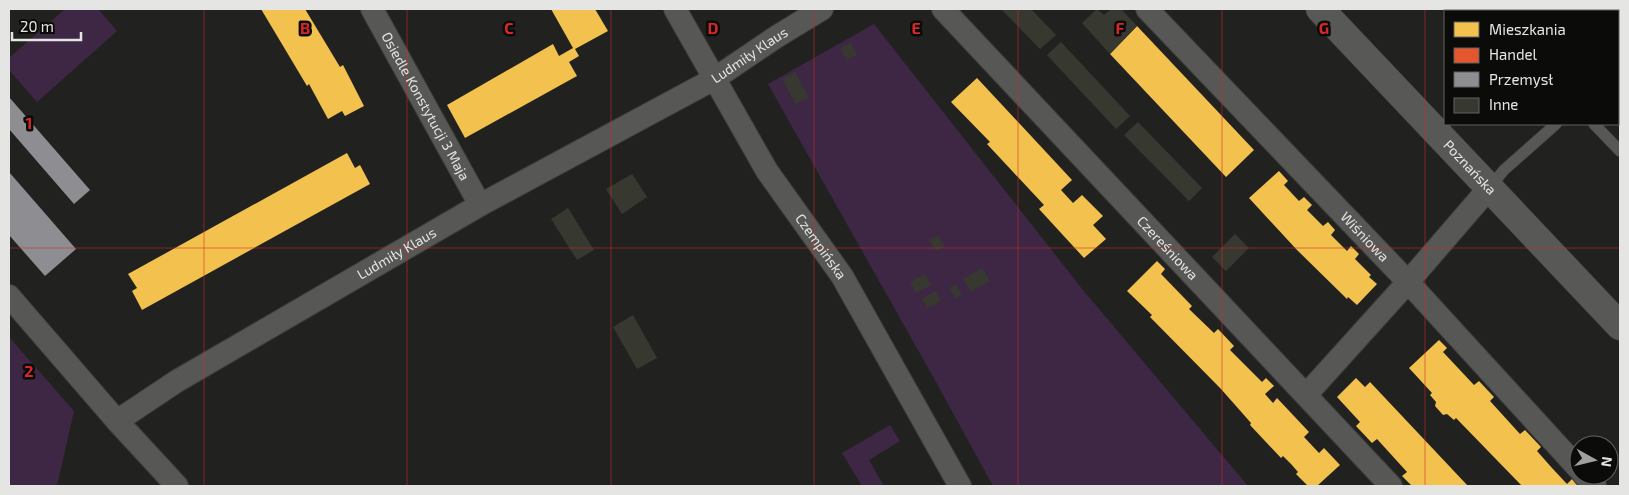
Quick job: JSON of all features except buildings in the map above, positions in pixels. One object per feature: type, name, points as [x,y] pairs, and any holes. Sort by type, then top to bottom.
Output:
[{"type":"street","name":"Osiedle Konstytucji 3 Maja","points":[[372,9],[480,205]]},
{"type":"street","name":"Czempińska","points":[[675,9],[767,171],[842,276],[960,486]]},
{"type":"street","name":"Ludmiły Klaus","points":[[117,421],[177,380],[480,205],[714,79],[776,37],[822,9]]},
{"type":"street","name":"Czereśniowa","points":[[942,9],[1391,486]]},
{"type":"street","name":"Wiśniowa","points":[[1147,9],[1408,282],[1569,458]]},
{"type":"street","name":"Poznańska","points":[[1320,9],[1620,326]]},
{"type":"street","points":[[1306,395],[1408,282],[1490,187]]},
{"type":"street","points":[[9,296],[117,421],[177,486]]},
{"type":"lane","points":[[1490,187],[1504,170],[1555,125]]},
{"type":"lane","points":[[1595,125],[1620,151]]},
{"type":"shaded area","points":[[65,9],[98,9],[117,31],[37,102],[9,70],[9,58]]},
{"type":"shaded area","points":[[874,24],[1083,290],[1248,486],[993,486],[768,84]]},
{"type":"shaded area","points":[[9,337],[74,411],[57,486],[9,486]]},
{"type":"shaded area","points":[[890,425],[900,441],[869,460],[884,486],[862,486],[842,453]]}]
